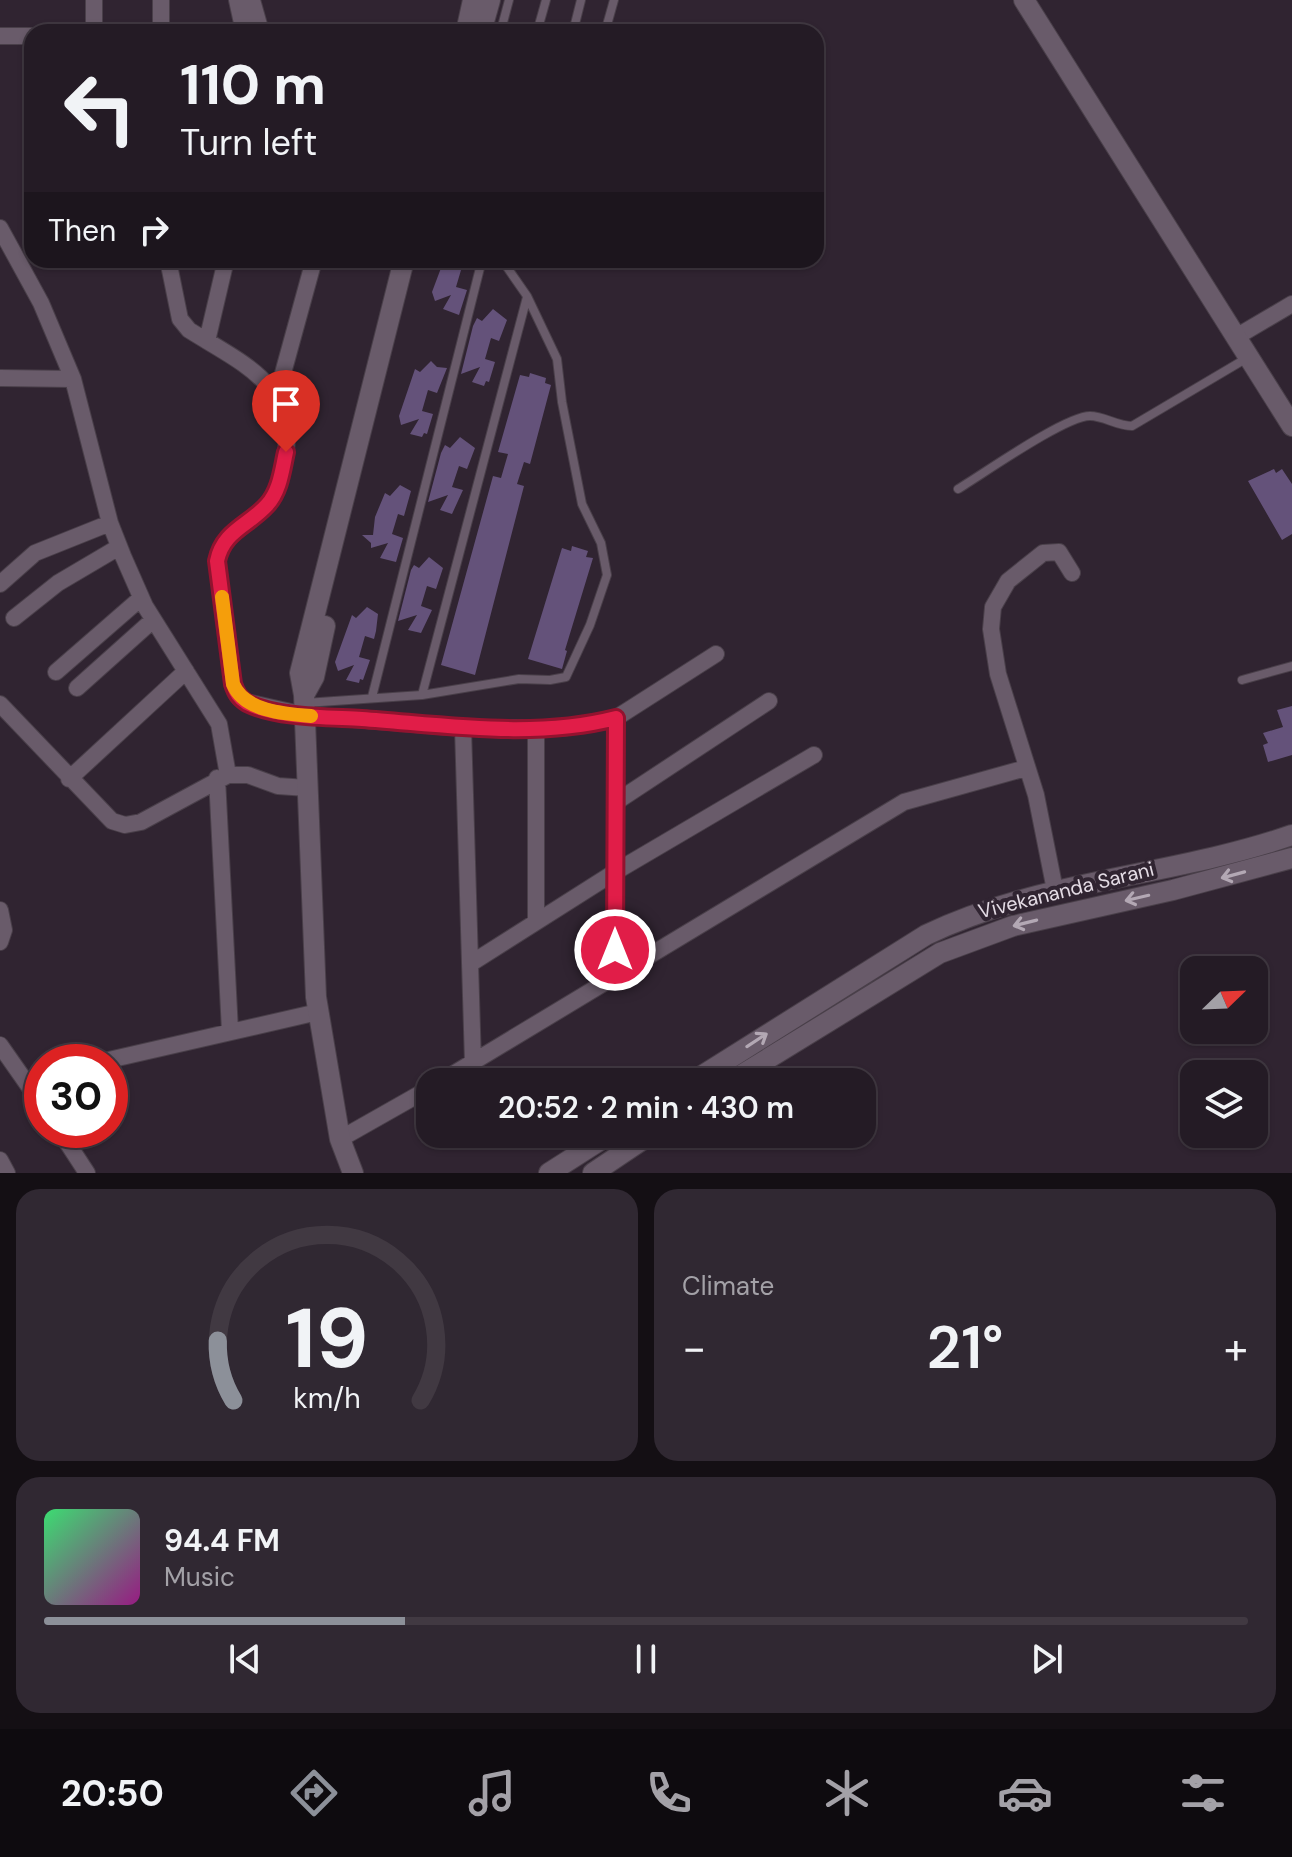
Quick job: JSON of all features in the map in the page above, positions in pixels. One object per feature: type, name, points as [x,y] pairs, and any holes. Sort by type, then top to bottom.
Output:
[{"type":"street","points":[[94,0],[94,24]]},
{"type":"street","points":[[161,0],[161,24]]},
{"type":"street","points":[[237,0],[242,24]]},
{"type":"street","points":[[252,0],[259,24]]},
{"type":"street","points":[[473,0],[485,24]]},
{"type":"street","points":[[488,24],[490,0]]},
{"type":"street","points":[[1028,2],[1292,426]]},
{"type":"street","points":[[0,36],[24,36]]},
{"type":"street","points":[[0,228],[41,303],[73,379],[110,523],[141,598],[219,724],[230,1031]]},
{"type":"street","points":[[170,268],[180,319],[189,330],[264,378],[277,395],[287,417],[289,435],[275,493],[266,506],[227,537],[220,546],[217,561],[233,684],[238,696],[259,707],[304,704],[463,728],[563,728],[616,718],[716,654]]},
{"type":"street","points":[[207,341],[224,268]]},
{"type":"street","points":[[277,395],[312,268]]},
{"type":"street","points":[[353,1173],[340,1139],[318,1012],[300,673],[402,268]]},
{"type":"street","points":[[304,704],[314,677],[415,268]]},
{"type":"street","points":[[1236,337],[1292,304]]},
{"type":"street","points":[[0,378],[73,379]]},
{"type":"street","points":[[0,584],[35,553],[110,523]]},
{"type":"street","points":[[14,618],[58,583],[119,547]]},
{"type":"street","points":[[1064,888],[994,656],[993,607],[1008,581],[1043,553],[1059,552],[1072,573]]},
{"type":"street","points":[[56,672],[141,598]]},
{"type":"street","points":[[77,688],[153,620]]},
{"type":"street","points":[[69,779],[186,671]]},
{"type":"street","points":[[616,802],[769,701]]},
{"type":"street","points":[[0,704],[112,821],[125,825],[157,816],[222,776],[248,775],[278,786],[307,788]]},
{"type":"street","points":[[615,977],[616,718]]},
{"type":"street","points":[[463,728],[473,1063]]},
{"type":"street","points":[[536,728],[536,922]]},
{"type":"street","points":[[470,964],[615,872],[814,755]]},
{"type":"street","points":[[464,1068],[904,802],[1026,768]]},
{"type":"street","name":"Vivekananda Sarani","points":[[714,1068],[926,935],[990,907],[1292,835]]},
{"type":"street","name":"Vivekananda Sarani","points":[[753,1068],[940,953],[1013,926],[1173,890],[1292,858]]},
{"type":"street","points":[[0,910],[4,930],[0,942]]},
{"type":"street","points":[[128,1055],[318,1012]]},
{"type":"street","points":[[0,1045],[24,1070]]},
{"type":"street","points":[[340,1139],[416,1096]]},
{"type":"street","points":[[71,1148],[87,1173]]},
{"type":"street","points":[[549,1173],[588,1148]]},
{"type":"street","points":[[593,1173],[630,1148]]},
{"type":"street","points":[[0,1160],[7,1173]]},
{"type":"lane","points":[[493,24],[509,0]]},
{"type":"lane","points":[[539,24],[546,0]]},
{"type":"lane","points":[[575,24],[581,0]]},
{"type":"lane","points":[[607,24],[614,0]]},
{"type":"lane","points":[[372,697],[480,268]]},
{"type":"lane","points":[[304,704],[422,695],[519,679],[566,677],[590,625],[607,575],[601,543],[582,504],[557,359],[527,296],[508,268]]},
{"type":"lane","points":[[422,695],[527,296]]},
{"type":"lane","points":[[958,489],[1069,422],[1093,416],[1119,426],[1132,426],[1248,357]]},
{"type":"lane","points":[[1242,680],[1292,666]]},
{"type":"building","points":[[441,268],[462,268],[456,287],[467,290],[459,315],[443,309],[451,295],[435,301],[432,292]]},
{"type":"building","points":[[493,309],[507,320],[499,341],[491,338],[485,359],[495,362],[489,382],[486,381],[484,386],[472,382],[480,367],[461,374],[473,326],[477,318],[482,321]]},
{"type":"building","points":[[431,361],[437,367],[447,368],[437,393],[428,390],[422,411],[433,414],[427,434],[424,433],[422,437],[410,434],[419,419],[401,425],[399,416],[415,369],[420,372]]},
{"type":"building","points":[[530,373],[546,378],[545,383],[551,385],[530,464],[524,462],[517,484],[524,486],[475,675],[441,665],[493,476],[501,478],[508,454],[498,452],[520,375],[529,377]]},
{"type":"building","points":[[460,437],[475,448],[467,469],[459,466],[452,487],[463,490],[452,514],[440,510],[448,495],[428,502],[441,453],[445,445],[450,448]]},
{"type":"building","points":[[1274,469],[1276,473],[1282,469],[1292,484],[1292,534],[1282,540],[1248,481]]},
{"type":"building","points":[[400,485],[411,491],[404,516],[398,514],[392,534],[403,538],[396,562],[380,558],[388,543],[371,548],[371,543],[362,535],[373,535],[375,517],[385,493],[390,496]]},
{"type":"building","points":[[572,546],[588,551],[586,557],[593,558],[562,669],[528,659],[562,548],[571,551]]},
{"type":"building","points":[[429,557],[443,568],[436,589],[427,586],[421,606],[432,610],[421,633],[408,630],[417,615],[398,621],[411,570],[414,565],[419,568]]},
{"type":"building","points":[[367,607],[378,614],[374,639],[365,636],[359,657],[370,660],[359,683],[346,680],[354,665],[338,671],[335,662],[352,615],[356,618]]},
{"type":"building","points":[[1292,706],[1292,755],[1268,762],[1263,745],[1268,743],[1263,733],[1283,727],[1277,710]]},
{"type":"slow traffic","points":[[222,597],[233,684],[238,696],[259,707],[311,716]]},
{"type":"route","points":[[286,452],[275,493],[266,506],[227,537],[220,546],[217,561],[233,684],[238,696],[259,707],[304,715],[463,728],[563,728],[616,718],[615,950]]}]
